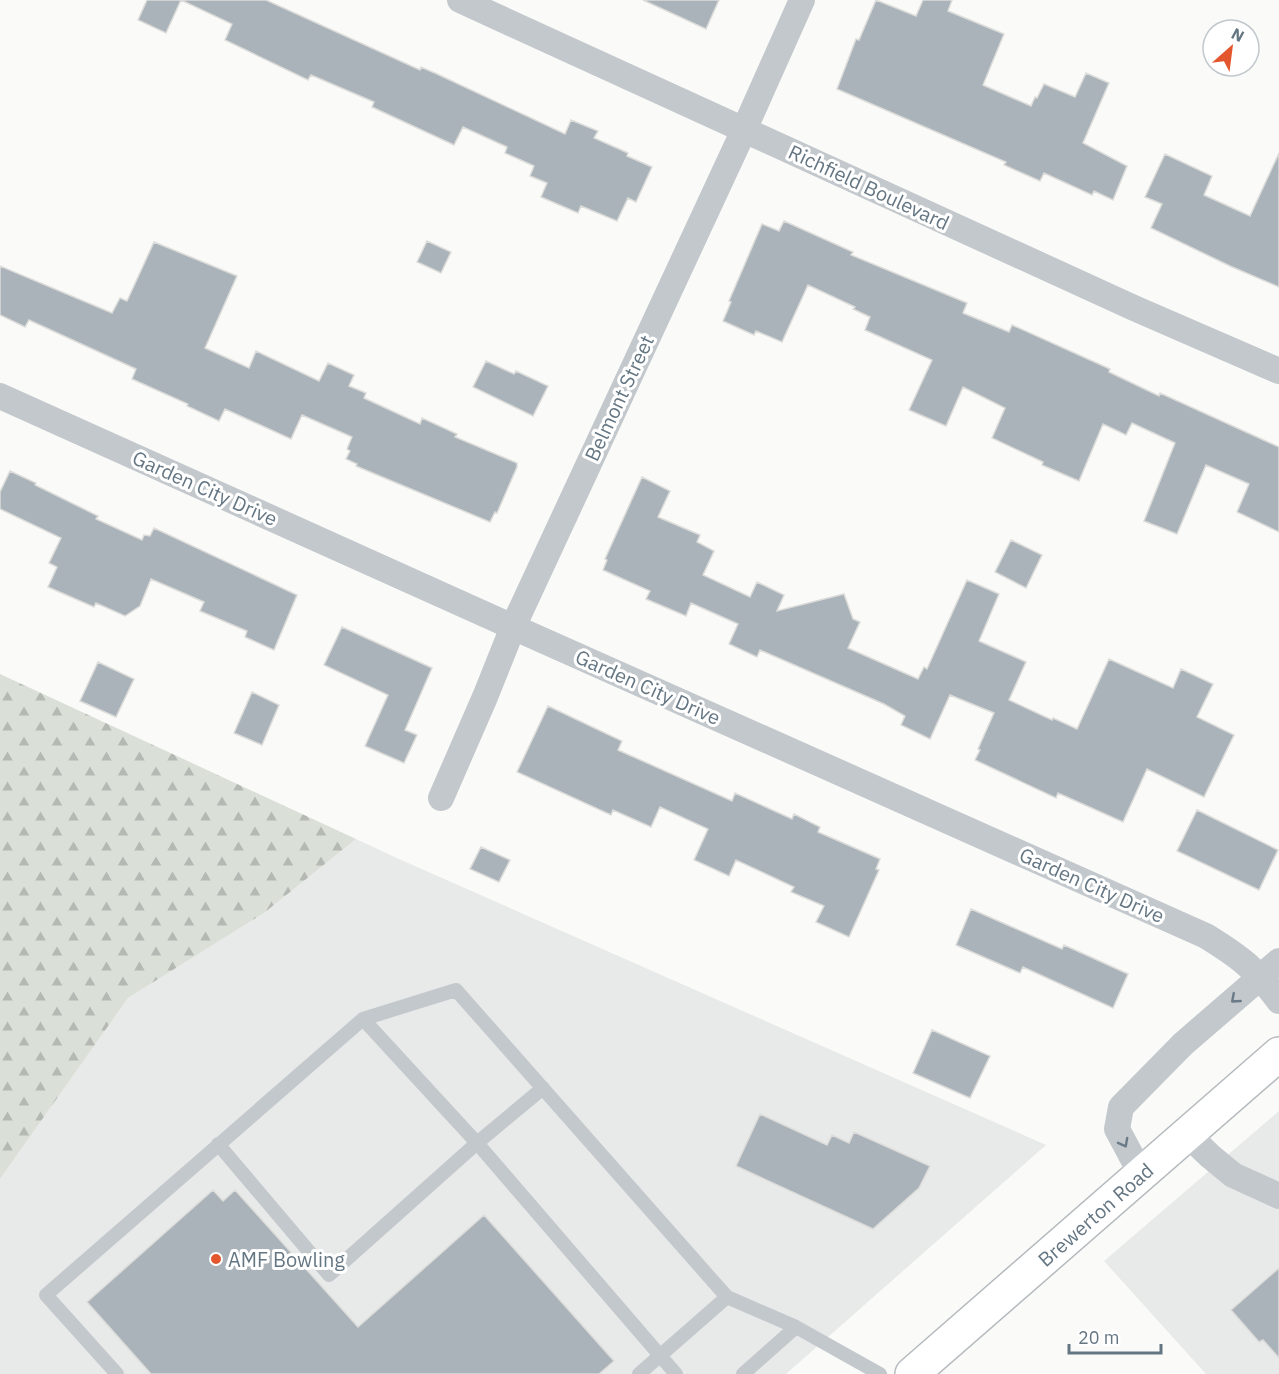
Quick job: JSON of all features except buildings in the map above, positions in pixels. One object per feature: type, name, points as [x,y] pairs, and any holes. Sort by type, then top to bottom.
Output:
[{"type":"main road","name":"Brewerton Road","points":[[912,1374],[1279,1054]]},
{"type":"street","name":"Richfield Boulevard","points":[[460,0],[1134,308],[1279,371]]},
{"type":"street","name":"Belmont Street","points":[[441,798],[513,627],[802,0]]},
{"type":"street","name":"Garden City Drive","points":[[0,396],[1206,936],[1239,956],[1270,968],[1279,1001]]},
{"type":"street","points":[[1141,1174],[1117,1129],[1121,1107],[1183,1044],[1270,968]]},
{"type":"street","points":[[1187,1134],[1233,1175],[1279,1196]]},
{"type":"lane","points":[[117,1374],[46,1295],[363,1019],[456,990],[727,1297],[796,1327],[880,1374]]},
{"type":"lane","points":[[363,1019],[477,1143],[676,1374]]},
{"type":"lane","points":[[218,1144],[329,1275],[477,1143],[543,1088]]},
{"type":"lane","points":[[639,1374],[727,1297]]},
{"type":"lane","points":[[743,1374],[796,1327]]},
{"type":"shaded area","points":[[356,839],[1046,1145],[786,1374],[0,1374],[0,1179],[128,998],[264,913]]},
{"type":"shaded area","points":[[1279,1111],[1279,1374],[1206,1374],[1104,1261]]},
{"type":"green space","points":[[0,674],[356,839],[264,913],[128,998],[0,1179]]},
{"type":"place","name":"AMF Bowling","points":[[216,1259]]}]
